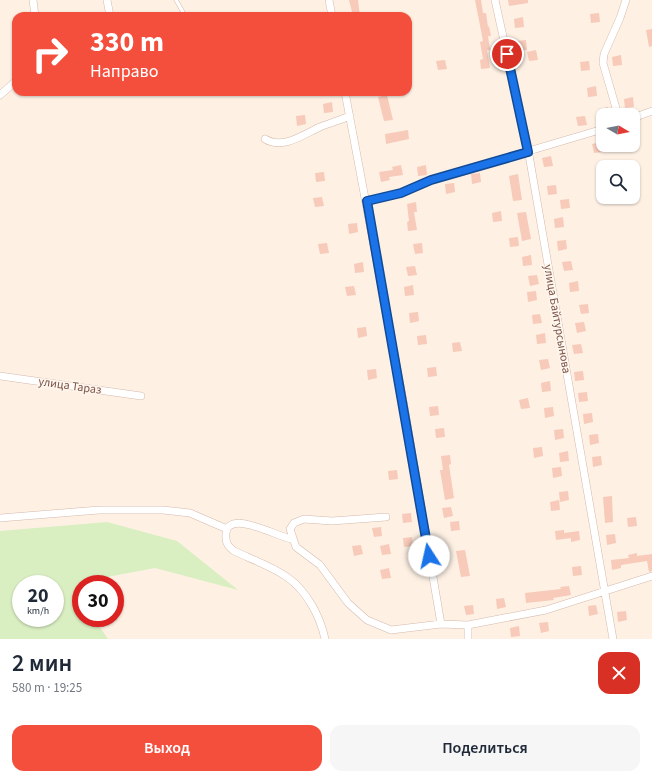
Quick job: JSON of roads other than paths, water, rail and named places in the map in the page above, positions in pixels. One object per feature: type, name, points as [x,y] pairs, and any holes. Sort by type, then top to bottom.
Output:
[{"type":"street","points":[[33,0],[34,12]]},
{"type":"street","points":[[107,0],[109,12]]},
{"type":"street","points":[[329,0],[331,12]]},
{"type":"street","name":"улица Байтурсынова","points":[[494,0],[528,152],[613,639]]},
{"type":"street","points":[[616,108],[603,62],[604,54],[620,18],[626,0]]},
{"type":"street","points":[[0,95],[12,84]]},
{"type":"street","points":[[346,96],[367,201],[388,326],[403,400],[441,624]]},
{"type":"street","points":[[640,115],[652,111]]},
{"type":"street","points":[[265,139],[271,143],[282,143],[301,137],[350,116]]},
{"type":"street","points":[[367,201],[401,193],[431,180],[596,131]]},
{"type":"street","name":"улица Тараз","points":[[0,376],[141,396]]},
{"type":"street","points":[[0,518],[99,510],[164,510],[190,513],[227,529]]},
{"type":"street","points":[[386,517],[332,521],[304,518],[294,523],[290,529],[292,539],[296,547],[320,565],[348,602],[367,620],[391,630],[441,624],[468,625],[546,610],[652,576]]},
{"type":"street","points":[[292,539],[251,524],[233,524],[227,529],[225,537],[227,545],[234,551],[287,577],[304,594],[322,624],[325,639]]},
{"type":"street","points":[[468,625],[468,639]]},
{"type":"lane","points":[[176,0],[183,12]]}]
